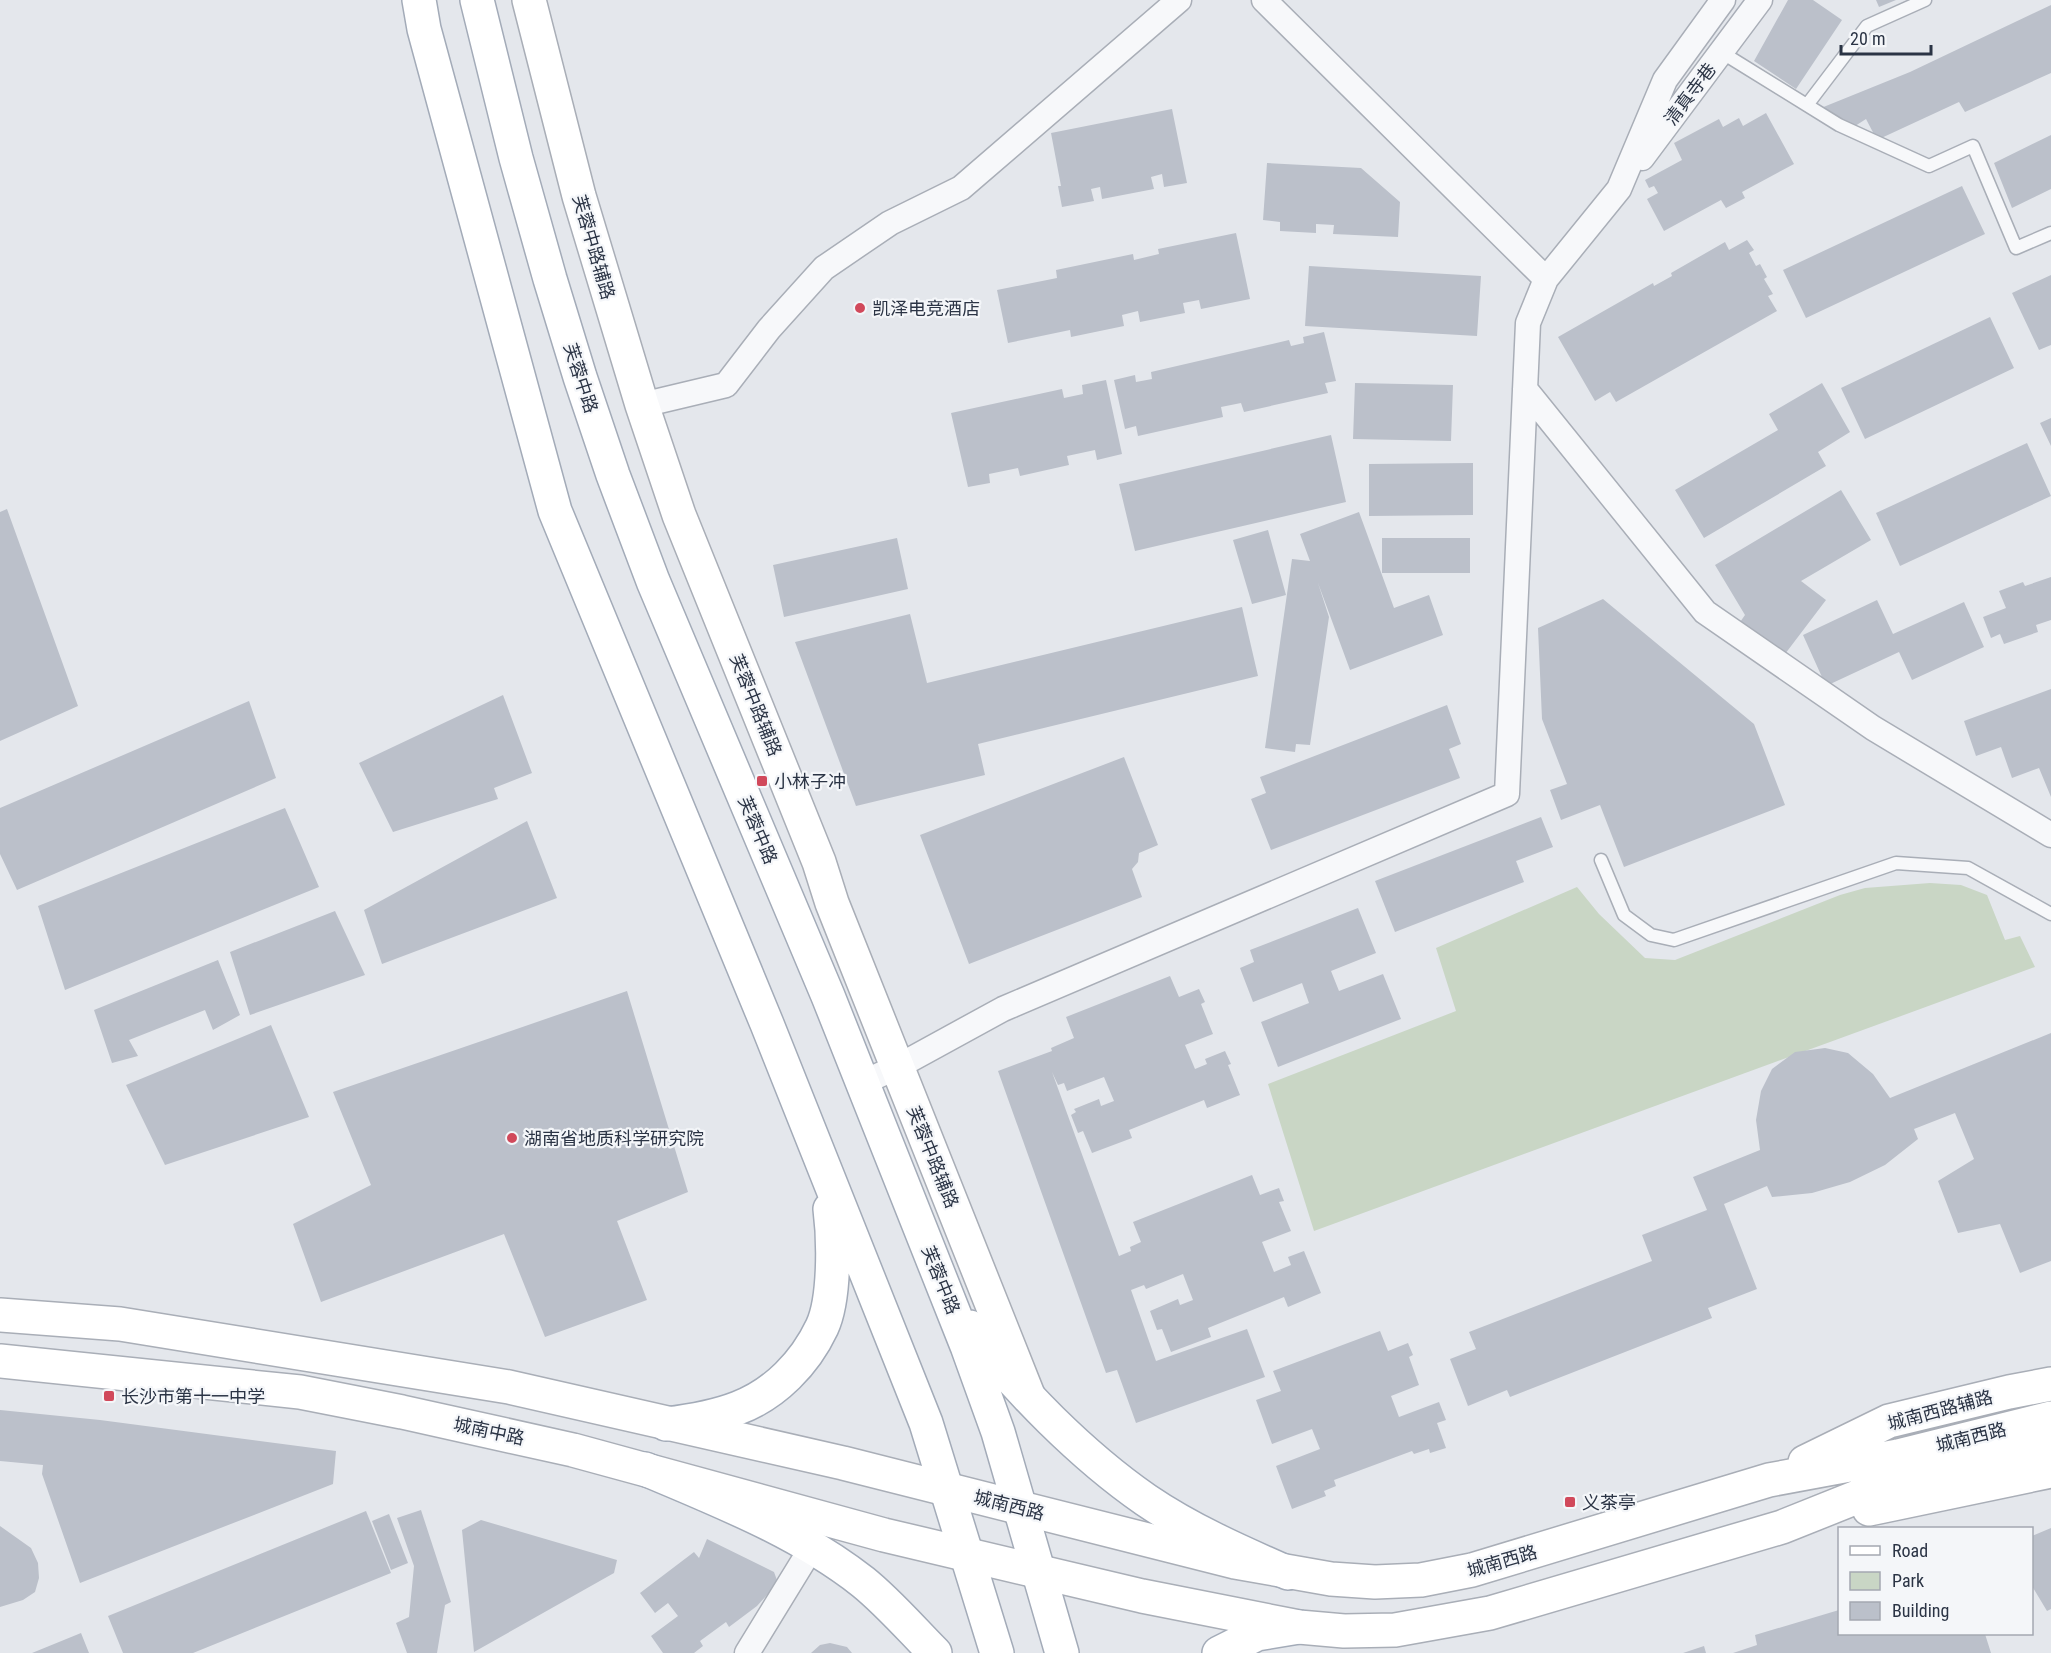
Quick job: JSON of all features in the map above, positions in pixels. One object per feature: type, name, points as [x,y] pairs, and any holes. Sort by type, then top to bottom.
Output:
[{"type":"main road","points":[[419,0],[424,29],[555,511],[821,1160],[926,1423],[997,1653]]},
{"type":"main road","name":"芙蓉中路","points":[[477,0],[516,158],[550,279],[613,475],[653,581],[828,996],[948,1296],[998,1432],[1062,1653]]},
{"type":"main road","name":"芙蓉中路辅路","points":[[529,0],[579,196],[642,405],[679,515],[819,862],[832,903],[1028,1395]]},
{"type":"main road","points":[[666,1424],[706,1419],[740,1408],[761,1397],[781,1382],[803,1360],[823,1325],[830,1288],[833,1250],[830,1212],[821,1160]]},
{"type":"main road","points":[[948,1296],[984,1346],[1028,1395],[1080,1446],[1146,1499],[1214,1539],[1288,1573]]},
{"type":"main road","points":[[0,1315],[120,1324],[509,1387],[947,1489]]},
{"type":"main road","name":"城南中路","points":[[0,1361],[300,1392],[496,1432],[645,1469],[884,1535],[967,1554]]},
{"type":"main road","name":"城南西路辅路","points":[[1769,1480],[1889,1421],[2051,1384]]},
{"type":"main road","name":"城南西路","points":[[947,1489],[1235,1562],[1288,1573],[1375,1582],[1421,1580],[1472,1570],[1769,1480],[1898,1456],[2051,1418]]},
{"type":"main road","name":"城南西路","points":[[967,1554],[1142,1596],[1299,1627],[1344,1631],[1395,1630],[1479,1615],[1782,1527],[1907,1477],[2051,1442]]},
{"type":"main road","points":[[645,1469],[759,1519],[812,1547],[865,1584],[935,1653]]},
{"type":"main road","points":[[1782,1527],[2051,1471]]},
{"type":"main road","points":[[1219,1653],[1257,1634],[1299,1627]]},
{"type":"street","points":[[642,405],[726,385],[769,329],[824,268],[890,223],[961,188],[1179,0]]},
{"type":"street","points":[[1264,0],[1546,279]]},
{"type":"street","points":[[862,1083],[897,1067],[1003,1009],[1507,794],[1528,322],[1546,279],[1619,189],[1665,80],[1723,0]]},
{"type":"street","name":"清真寺巷","points":[[1619,189],[1760,0]]},
{"type":"street","points":[[1525,389],[1705,612],[1873,728],[2051,836]]},
{"type":"street","points":[[747,1653],[812,1547]]},
{"type":"lane","points":[[1807,105],[1868,26],[1925,0]]},
{"type":"lane","points":[[1722,52],[1839,125],[1929,166],[1973,146],[2016,248],[2051,233]]},
{"type":"lane","points":[[1601,860],[1624,915],[1651,934],[1674,940],[1896,863],[1968,868],[2051,914]]},
{"type":"green space","points":[[1930,883],[1961,885],[1987,895],[2005,940],[2020,936],[2035,967],[1314,1231],[1268,1084],[1456,1011],[1436,948],[1577,887],[1599,914],[1645,958],[1675,960],[1840,895],[1865,888]]},
{"type":"building","points":[[1788,0],[1813,0],[1842,20],[1796,89],[1754,61]]},
{"type":"building","points":[[1876,0],[1896,0],[1879,7]]},
{"type":"building","points":[[2051,5],[2051,73],[1965,112],[1959,102],[1877,140],[1866,119],[1852,128],[1821,108],[1910,72]]},
{"type":"building","points":[[1172,109],[1187,183],[1164,187],[1162,174],[1151,177],[1154,189],[1102,199],[1100,187],[1091,189],[1094,201],[1062,207],[1058,186],[1061,186],[1051,133]]},
{"type":"building","points":[[1766,113],[1794,164],[1742,192],[1745,198],[1726,208],[1721,200],[1664,231],[1647,199],[1658,193],[1654,186],[1649,188],[1645,180],[1682,160],[1674,143],[1719,119],[1723,127],[1739,118],[1743,126]]},
{"type":"building","points":[[2051,135],[2051,189],[2012,208],[1994,163]]},
{"type":"building","points":[[1267,163],[1361,168],[1400,202],[1398,237],[1333,234],[1334,225],[1316,224],[1316,233],[1280,231],[1280,222],[1263,220]]},
{"type":"building","points":[[1962,186],[1985,234],[1806,318],[1783,270]]},
{"type":"building","points":[[1236,233],[1250,299],[1201,309],[1199,300],[1183,303],[1185,313],[1140,322],[1138,311],[1122,315],[1124,326],[1071,337],[1070,330],[1008,343],[997,290],[1057,278],[1056,270],[1133,254],[1134,260],[1159,254],[1158,249]]},
{"type":"building","points":[[1747,240],[1754,250],[1749,253],[1756,266],[1760,264],[1767,277],[1764,279],[1773,294],[1768,296],[1777,311],[1616,402],[1610,392],[1595,401],[1558,337],[1653,283],[1654,286],[1672,276],[1671,273],[1725,242],[1729,250]]},
{"type":"building","points":[[1309,266],[1481,276],[1477,336],[1305,326]]},
{"type":"building","points":[[2051,275],[2051,345],[2039,350],[2012,293]]},
{"type":"building","points":[[1990,317],[2014,368],[1865,439],[1841,388]]},
{"type":"building","points":[[1324,332],[1336,381],[1325,383],[1328,393],[1244,412],[1241,403],[1221,407],[1223,417],[1138,436],[1136,426],[1125,429],[1114,380],[1135,375],[1136,382],[1152,379],[1151,372],[1289,340],[1291,346],[1304,343],[1303,337]]},
{"type":"building","points":[[1106,380],[1122,454],[1097,460],[1095,450],[1067,456],[1069,465],[1020,476],[1018,468],[989,474],[990,483],[968,487],[951,413],[1062,389],[1064,398],[1083,394],[1082,385]]},
{"type":"building","points":[[1355,383],[1453,385],[1451,441],[1353,439]]},
{"type":"building","points":[[1822,383],[1850,432],[1818,452],[1826,466],[1704,538],[1675,490],[1778,430],[1769,414]]},
{"type":"building","points":[[2051,418],[2051,446],[2040,423]]},
{"type":"building","points":[[1331,435],[1346,502],[1135,551],[1119,484]]},
{"type":"building","points":[[2027,443],[2051,496],[1900,566],[1876,513]]},
{"type":"building","points":[[1473,463],[1473,515],[1369,516],[1369,464]]},
{"type":"building","points":[[1841,490],[1871,540],[1801,581],[1826,600],[1782,658],[1738,625],[1745,615],[1715,565]]},
{"type":"building","points":[[7,509],[78,706],[0,741],[0,512]]},
{"type":"building","points":[[1359,512],[1394,608],[1429,595],[1443,635],[1350,670],[1318,583],[1329,617],[1310,745],[1296,744],[1295,752],[1265,748],[1292,559],[1310,561],[1300,534]]},
{"type":"building","points":[[1268,530],[1286,595],[1252,604],[1233,540]]},
{"type":"building","points":[[897,538],[908,589],[784,617],[773,565]]},
{"type":"building","points":[[1382,538],[1470,538],[1470,573],[1382,573]]},
{"type":"building","points":[[2051,577],[2051,620],[2036,625],[2038,632],[2004,644],[2000,634],[1991,638],[1983,617],[2006,608],[1999,591],[2023,582],[2025,586]]},
{"type":"building","points":[[1603,599],[1754,724],[1785,805],[1624,867],[1600,805],[1561,820],[1550,790],[1567,784],[1542,719],[1538,628]]},
{"type":"building","points":[[1877,600],[1893,634],[1964,602],[1984,647],[1912,680],[1899,652],[1826,686],[1803,635]]},
{"type":"building","points":[[1242,607],[1258,676],[978,744],[985,775],[856,806],[795,642],[910,614],[927,683]]},
{"type":"building","points":[[2051,689],[2051,797],[2039,768],[2012,778],[2001,747],[1976,756],[1964,721]]},
{"type":"building","points":[[503,695],[532,773],[494,788],[498,799],[393,832],[359,763]]},
{"type":"building","points":[[249,701],[276,778],[17,890],[0,854],[0,808]]},
{"type":"building","points":[[1447,705],[1461,744],[1449,749],[1460,778],[1271,850],[1251,799],[1266,793],[1260,777]]},
{"type":"building","points":[[1124,757],[1158,845],[1139,853],[1138,862],[1132,869],[1142,897],[969,964],[920,835]]},
{"type":"building","points":[[285,808],[319,887],[65,990],[38,906]]},
{"type":"building","points":[[1541,817],[1553,847],[1516,861],[1524,882],[1395,932],[1375,881]]},
{"type":"building","points":[[527,821],[557,898],[382,964],[364,910]]},
{"type":"building","points":[[1358,908],[1376,953],[1331,971],[1339,991],[1383,974],[1401,1019],[1278,1067],[1261,1022],[1309,1003],[1302,983],[1253,1002],[1240,968],[1254,962],[1250,950]]},
{"type":"building","points":[[335,911],[365,975],[250,1015],[230,952]]},
{"type":"building","points":[[218,960],[240,1015],[213,1030],[205,1010],[129,1040],[138,1056],[112,1063],[94,1010]]},
{"type":"building","points":[[1170,976],[1179,997],[1199,989],[1205,1002],[1201,1004],[1213,1034],[1185,1045],[1195,1069],[1207,1064],[1205,1059],[1225,1051],[1240,1095],[1207,1108],[1204,1100],[1129,1130],[1132,1138],[1092,1153],[1083,1131],[1078,1133],[1071,1115],[1076,1112],[1074,1109],[1099,1099],[1101,1106],[1114,1101],[1104,1077],[1067,1091],[1064,1083],[1058,1085],[1052,1072],[1119,1256],[1131,1251],[1130,1247],[1141,1242],[1133,1222],[1252,1175],[1260,1195],[1279,1188],[1284,1201],[1279,1202],[1291,1231],[1262,1242],[1274,1272],[1291,1265],[1288,1257],[1304,1251],[1321,1293],[1288,1307],[1284,1297],[1208,1328],[1211,1337],[1171,1352],[1162,1329],[1157,1330],[1150,1311],[1178,1299],[1180,1305],[1193,1300],[1183,1274],[1146,1289],[1144,1285],[1131,1290],[1156,1361],[1247,1329],[1265,1377],[1136,1423],[1117,1370],[1106,1373],[998,1071],[1052,1051],[1051,1048],[1074,1038],[1066,1017]]},
{"type":"building","name":"湖南省地质科学研究院","points":[[627,991],[688,1192],[617,1221],[647,1300],[545,1337],[504,1234],[321,1302],[293,1224],[371,1185],[333,1092]]},
{"type":"building","points":[[271,1025],[309,1117],[165,1165],[126,1085]]},
{"type":"building","points":[[2051,1033],[2051,1261],[2020,1273],[2000,1224],[1958,1233],[1938,1181],[1974,1159],[1955,1113],[1914,1129],[1918,1139],[1885,1165],[1850,1182],[1812,1193],[1772,1197],[1767,1186],[1724,1204],[1757,1289],[1708,1308],[1712,1318],[1510,1397],[1507,1390],[1468,1406],[1450,1359],[1476,1349],[1469,1332],[1652,1261],[1642,1235],[1707,1210],[1693,1177],[1760,1150],[1756,1120],[1761,1091],[1772,1069],[1795,1052],[1825,1048],[1848,1053],[1873,1074],[1890,1098]]},
{"type":"building","points":[[1380,1331],[1388,1351],[1408,1343],[1413,1355],[1409,1357],[1419,1385],[1391,1396],[1399,1417],[1439,1402],[1446,1420],[1437,1423],[1446,1448],[1430,1453],[1429,1449],[1414,1454],[1412,1451],[1334,1480],[1336,1486],[1324,1491],[1326,1496],[1292,1509],[1276,1466],[1320,1449],[1312,1429],[1272,1444],[1256,1400],[1281,1391],[1273,1371]]},
{"type":"building","points":[[0,1410],[100,1420],[336,1451],[333,1484],[80,1583],[42,1474],[43,1465],[0,1461]]},
{"type":"building","points":[[421,1510],[451,1602],[445,1605],[437,1653],[407,1653],[396,1623],[409,1617],[414,1566],[397,1518]]},
{"type":"building","points":[[366,1511],[391,1573],[193,1653],[123,1653],[108,1616]]},
{"type":"building","points":[[389,1514],[408,1563],[391,1570],[372,1521]]},
{"type":"building","points":[[481,1520],[617,1560],[614,1573],[474,1652],[462,1530]]},
{"type":"building","points":[[0,1526],[31,1548],[38,1563],[39,1578],[35,1592],[23,1600],[0,1607]]},
{"type":"building","points":[[2051,1528],[2051,1609],[2047,1611],[2033,1588],[2033,1536]]},
{"type":"building","points":[[707,1539],[774,1572],[778,1583],[757,1606],[729,1627],[726,1622],[700,1641],[703,1646],[694,1653],[663,1653],[651,1636],[678,1616],[668,1603],[655,1613],[640,1593],[694,1552],[699,1558]]},
{"type":"building","points":[[1838,1610],[1838,1635],[1985,1635],[1991,1653],[1733,1653],[1757,1645],[1755,1635]]},
{"type":"building","points":[[81,1633],[89,1653],[32,1653]]},
{"type":"building","points":[[830,1643],[847,1647],[852,1653],[811,1653],[820,1645]]},
{"type":"building","points":[[1704,1646],[1706,1653],[1683,1653]]},
{"type":"place","name":"凯泽电竞酒店","points":[[860,308]]},
{"type":"place","name":"小林子冲","points":[[762,781]]},
{"type":"place","name":"湖南省地质科学研究院","points":[[512,1138]]},
{"type":"place","name":"长沙市第十一中学","points":[[109,1396]]},
{"type":"place","name":"义茶亭","points":[[1570,1502]]}]
